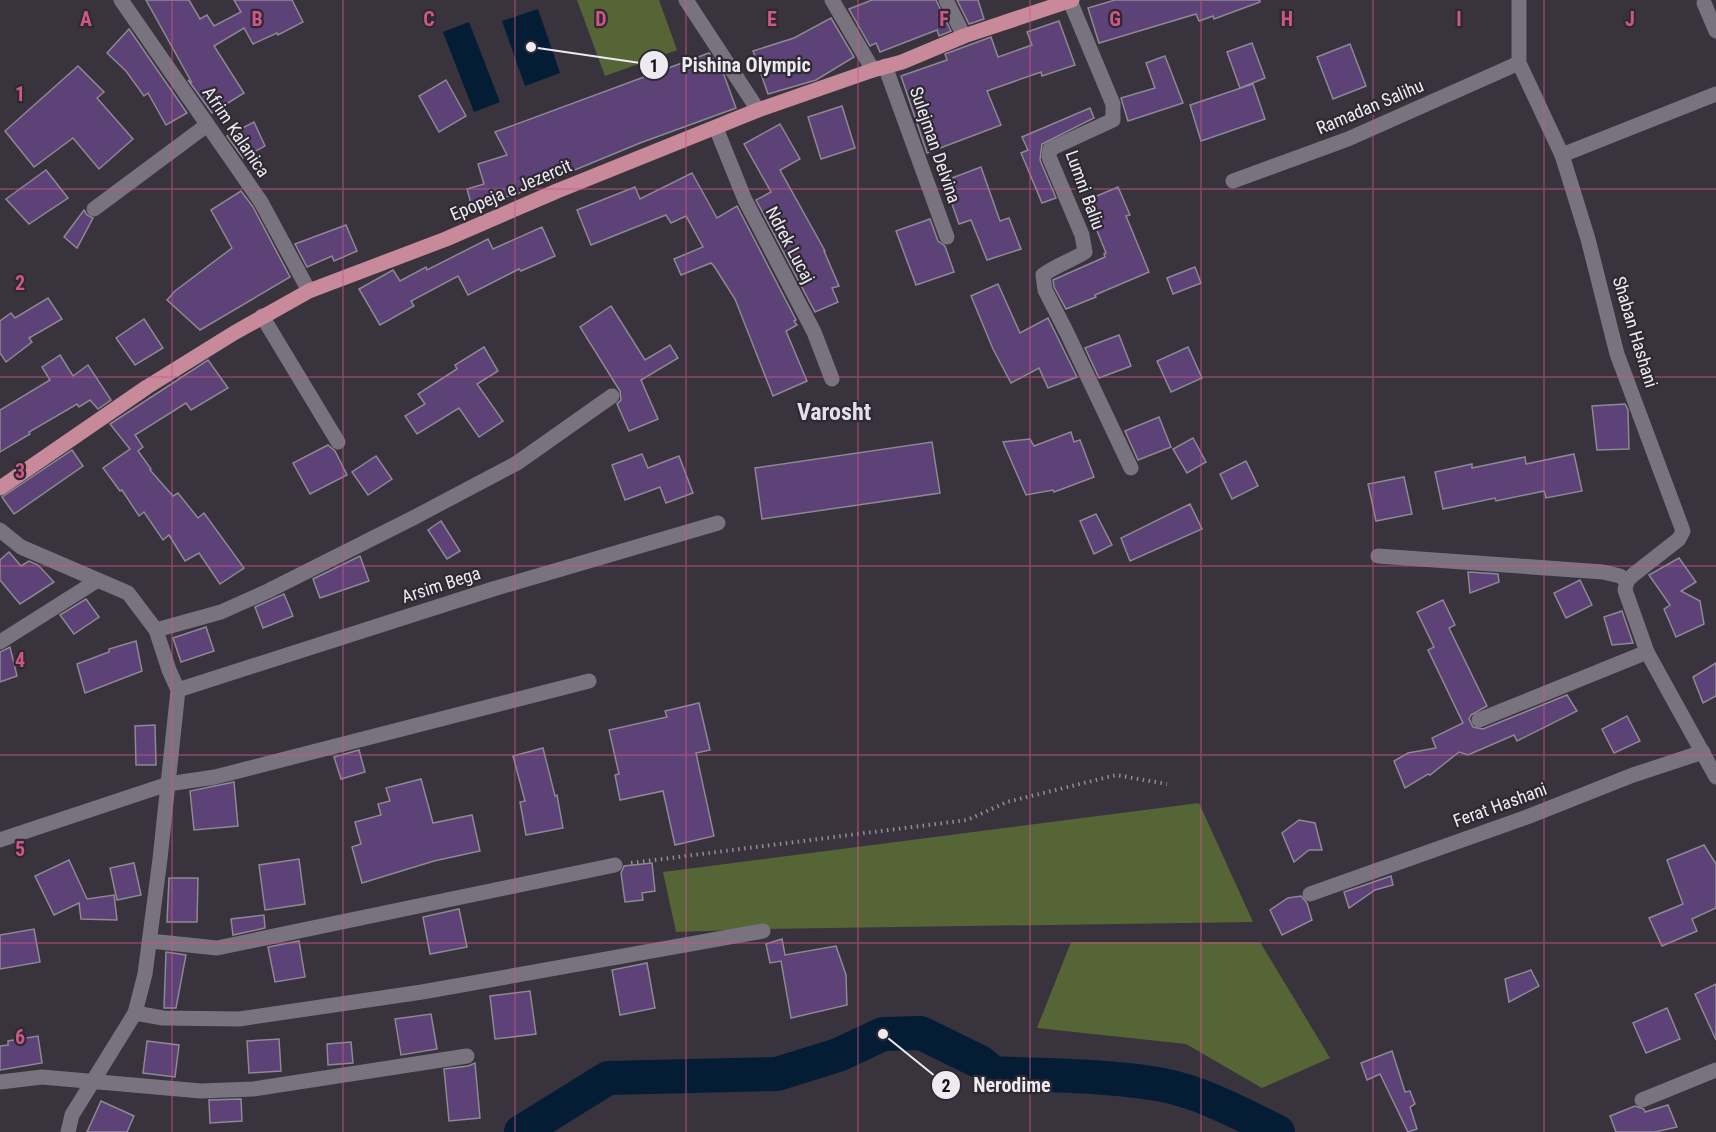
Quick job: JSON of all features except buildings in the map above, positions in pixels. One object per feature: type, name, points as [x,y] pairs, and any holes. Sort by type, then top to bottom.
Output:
[{"type":"main road","name":"Epopeja e Jezercit","points":[[0,488],[147,387],[262,316],[309,291],[446,239],[557,191],[758,110],[879,68],[903,62],[963,36],[1071,0]]},
{"type":"street","name":"Afrim Kalanica","points":[[121,0],[261,202],[309,291]]},
{"type":"street","points":[[686,0],[758,110]]},
{"type":"street","name":"Sulejman Delvina","points":[[832,0],[879,68],[947,237]]},
{"type":"street","points":[[946,0],[963,36]]},
{"type":"street","name":"Lumni Baliu","points":[[1071,0],[1113,104],[1113,120],[1050,149],[1049,157],[1083,235],[1085,252],[1074,260],[1052,268],[1043,275],[1044,283],[1049,299],[1131,468]]},
{"type":"street","name":"Shaban Hashani","points":[[1519,0],[1519,63],[1562,155],[1588,239],[1617,354],[1683,531],[1679,539],[1627,581]]},
{"type":"street","points":[[1704,3],[1716,31]]},
{"type":"street","name":"Ramadan Salihu","points":[[1233,181],[1348,139],[1519,63]]},
{"type":"street","points":[[1562,155],[1716,94]]},
{"type":"street","points":[[94,209],[207,125]]},
{"type":"street","name":"Ndrek Lucaj","points":[[716,128],[745,200],[814,332],[832,379]]},
{"type":"street","points":[[262,316],[338,442]]},
{"type":"street","points":[[156,630],[221,612],[413,518],[517,463],[612,396]]},
{"type":"street","name":"Arsim Bega","points":[[178,690],[493,589],[718,523]]},
{"type":"street","points":[[0,530],[21,547],[128,593],[156,630],[178,690],[145,974],[135,1013],[72,1115],[68,1132]]},
{"type":"street","points":[[1378,556],[1604,572],[1620,576],[1627,581],[1625,590],[1647,651],[1716,777]]},
{"type":"street","points":[[0,642],[98,580]]},
{"type":"street","points":[[1479,720],[1647,651]]},
{"type":"street","points":[[0,840],[168,784],[214,777],[589,681]]},
{"type":"street","name":"Ferat Hashani","points":[[1310,894],[1527,817],[1634,775],[1703,752]]},
{"type":"street","points":[[150,941],[217,948],[615,865]]},
{"type":"street","points":[[135,1013],[163,1018],[239,1019],[422,992],[763,931]]},
{"type":"street","points":[[0,1082],[42,1077],[201,1091],[253,1089],[467,1056]]},
{"type":"street","points":[[1642,1100],[1716,1070]]},
{"type":"path","points":[[615,865],[967,820],[1007,802],[1116,775],[1167,784]]},
{"type":"green space","points":[[577,0],[659,0],[677,50],[605,76]]},
{"type":"green space","points":[[1199,803],[1253,922],[676,932],[663,872]]},
{"type":"green space","points":[[1071,942],[1260,942],[1330,1058],[1262,1088],[1186,1044],[1037,1028]]},
{"type":"water","points":[[538,9],[560,73],[525,86],[502,21]]},
{"type":"water","points":[[469,22],[500,102],[474,112],[443,32]]},
{"type":"waterway","points":[[521,1132],[608,1078],[777,1074],[838,1055],[883,1034],[921,1033],[980,1062],[994,1073],[1100,1078],[1163,1085],[1207,1099],[1278,1132]]},
{"type":"place","name":"Pishina Olympic","points":[[531,47]]},
{"type":"place","name":"Nerodime","points":[[883,1034]]},
{"type":"district","name":"Varosht","points":[[834,412]]}]
